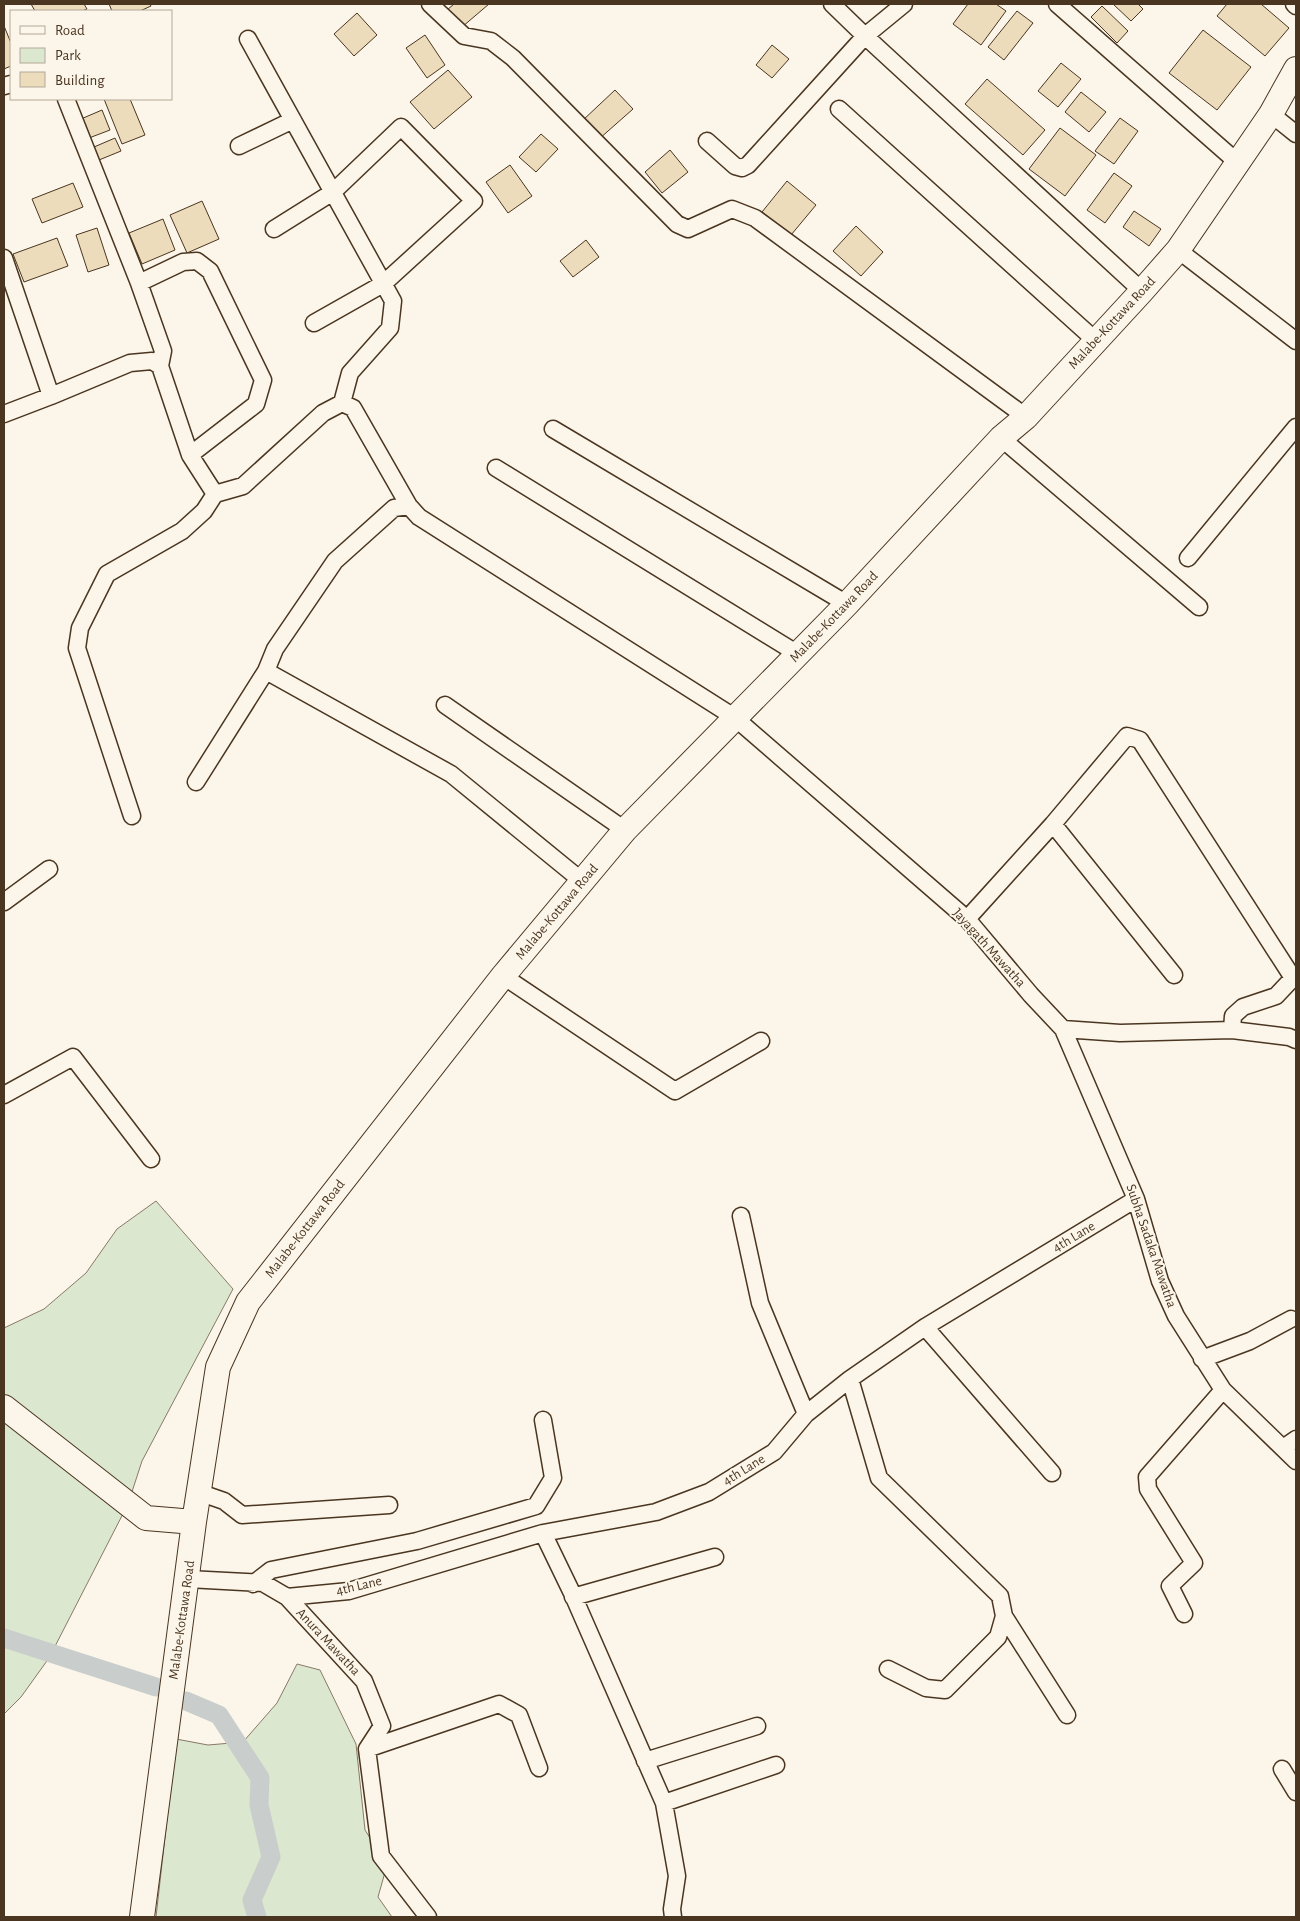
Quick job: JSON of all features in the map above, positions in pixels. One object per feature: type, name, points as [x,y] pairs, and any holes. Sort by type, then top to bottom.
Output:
[{"type":"main road","name":"Malabe-Kottawa Road","points":[[142,1917],[198,1492],[218,1367],[248,1302],[503,976],[625,830],[847,604],[1001,438],[1026,416],[1178,250],[1271,114],[1296,69]]},
{"type":"main road","points":[[4,1407],[146,1518],[194,1522]]},
{"type":"street","points":[[430,4],[464,36],[491,41],[513,58],[677,224],[688,229],[732,209],[755,218],[1026,416]]},
{"type":"street","points":[[832,4],[1142,291]]},
{"type":"street","points":[[707,141],[735,166],[742,168],[748,165],[865,36],[904,4]]},
{"type":"street","points":[[1057,4],[1237,162]]},
{"type":"street","points":[[132,816],[77,648],[80,628],[107,574],[182,531],[204,511],[215,494],[243,486],[323,413],[342,404],[350,373],[390,328],[392,301],[248,39]]},
{"type":"street","points":[[66,100],[139,283],[163,351],[160,366],[190,455],[215,494]]},
{"type":"street","points":[[838,109],[1095,340]]},
{"type":"street","points":[[1271,114],[1296,134]]},
{"type":"street","points":[[239,146],[293,120]]},
{"type":"street","points":[[274,229],[333,192],[401,127],[474,201],[383,284],[314,323]]},
{"type":"street","points":[[1178,250],[1296,341]]},
{"type":"street","points":[[4,258],[51,396]]},
{"type":"street","points":[[139,283],[183,262],[197,261],[210,271],[263,380],[256,404],[190,455]]},
{"type":"street","points":[[4,414],[130,363],[152,361],[160,366]]},
{"type":"street","name":"Jayagath Mawatha","points":[[342,404],[353,408],[409,506],[419,517],[734,717],[967,919],[1062,1029]]},
{"type":"street","points":[[1188,558],[1296,427]]},
{"type":"street","points":[[552,429],[847,604]]},
{"type":"street","points":[[1001,438],[1199,607]]},
{"type":"street","points":[[496,468],[798,654]]},
{"type":"street","points":[[196,782],[266,671],[275,649],[335,561],[394,508],[409,506]]},
{"type":"street","points":[[266,671],[450,774],[582,881]]},
{"type":"street","points":[[445,705],[625,830]]},
{"type":"street","points":[[967,919],[1054,824],[1127,736],[1140,740],[1293,978],[1276,996],[1243,1007],[1232,1016],[1232,1030]]},
{"type":"street","points":[[1054,824],[1174,975]]},
{"type":"street","points":[[4,902],[49,869]]},
{"type":"street","points":[[503,976],[675,1091],[761,1041]]},
{"type":"street","points":[[1062,1029],[1120,1033],[1232,1030],[1289,1037],[1296,1040]]},
{"type":"street","name":"Subha Sadaka Mawatha","points":[[1062,1029],[1136,1199],[1160,1281],[1176,1316],[1223,1390],[1290,1444],[1296,1460]]},
{"type":"street","points":[[4,1095],[73,1057],[151,1159]]},
{"type":"street","name":"4th Lane","points":[[287,1597],[348,1591],[543,1533],[656,1512],[710,1492],[774,1452],[806,1414],[925,1327],[1136,1199]]},
{"type":"street","points":[[741,1216],[760,1303],[806,1414]]},
{"type":"street","points":[[1202,1359],[1250,1341],[1291,1319]]},
{"type":"street","points":[[925,1327],[1052,1473]]},
{"type":"street","points":[[850,1380],[879,1478],[1000,1596],[1004,1616],[1067,1714]]},
{"type":"street","points":[[1184,1614],[1170,1586],[1194,1563],[1148,1489],[1147,1477],[1223,1390]]},
{"type":"street","points":[[253,1584],[271,1570],[417,1541],[536,1506],[552,1478],[543,1420]]},
{"type":"street","points":[[198,1492],[224,1501],[242,1515],[389,1505]]},
{"type":"street","points":[[543,1533],[574,1597],[644,1761],[664,1803],[677,1876],[672,1909],[673,1917]]},
{"type":"street","points":[[574,1597],[715,1558]]},
{"type":"street","name":"Anura Mawatha","points":[[188,1579],[253,1584],[263,1583],[287,1597],[364,1680],[382,1726],[367,1750]]},
{"type":"street","points":[[888,1669],[926,1688],[945,1690],[998,1637],[1004,1616]]},
{"type":"street","points":[[428,1917],[381,1856],[367,1750],[499,1704],[518,1714],[539,1768]]},
{"type":"street","points":[[644,1761],[758,1726]]},
{"type":"street","points":[[664,1803],[776,1765]]},
{"type":"street","points":[[1282,1769],[1296,1792]]},
{"type":"green space","points":[[156,1201],[233,1289],[142,1461],[128,1504],[49,1658],[21,1697],[4,1714],[4,1328],[44,1309],[86,1273],[117,1229]]},
{"type":"green space","points":[[297,1664],[320,1670],[356,1744],[365,1830],[387,1865],[378,1897],[392,1917],[156,1917],[176,1739],[208,1745],[243,1742],[277,1703]]},
{"type":"building","points":[[31,4],[84,4],[87,9],[84,10],[34,10]]},
{"type":"building","points":[[109,4],[150,4],[151,6],[142,10],[112,10]]},
{"type":"building","points":[[454,4],[489,4],[462,27],[447,10]]},
{"type":"building","points":[[968,4],[996,4],[1006,11],[981,45],[953,24]]},
{"type":"building","points":[[1113,4],[1138,4],[1143,9],[1131,21]]},
{"type":"building","points":[[1227,4],[1261,4],[1289,28],[1265,56],[1217,16]]},
{"type":"building","points":[[1102,6],[1128,31],[1117,43],[1091,17]]},
{"type":"building","points":[[1017,11],[1033,23],[1004,60],[988,47]]},
{"type":"building","points":[[357,13],[377,35],[354,56],[334,34]]},
{"type":"building","points":[[4,26],[10,41],[10,66],[4,69]]},
{"type":"building","points":[[1203,30],[1251,67],[1217,110],[1169,73]]},
{"type":"building","points":[[425,35],[445,65],[427,78],[406,48]]},
{"type":"building","points":[[772,45],[789,59],[772,78],[756,65]]},
{"type":"building","points":[[1061,63],[1081,79],[1058,107],[1038,91]]},
{"type":"building","points":[[448,70],[472,97],[434,129],[410,102]]},
{"type":"building","points":[[987,79],[1045,130],[1023,155],[965,104]]},
{"type":"building","points":[[615,90],[633,109],[599,139],[582,121]]},
{"type":"building","points":[[1081,92],[1106,112],[1089,132],[1065,112]]},
{"type":"building","points":[[104,100],[130,100],[145,135],[122,144]]},
{"type":"building","points":[[102,110],[110,130],[89,138],[81,119]]},
{"type":"building","points":[[1120,118],[1138,131],[1114,164],[1095,151]]},
{"type":"building","points":[[1060,128],[1096,155],[1065,196],[1029,169]]},
{"type":"building","points":[[541,134],[558,149],[536,172],[519,157]]},
{"type":"building","points":[[115,138],[121,151],[99,160],[94,147]]},
{"type":"building","points":[[670,150],[688,172],[662,193],[645,172]]},
{"type":"building","points":[[510,165],[532,196],[508,213],[486,182]]},
{"type":"building","points":[[1114,173],[1132,186],[1105,223],[1087,210]]},
{"type":"building","points":[[787,181],[816,205],[791,235],[762,212]]},
{"type":"building","points":[[73,183],[83,207],[42,223],[32,199]]},
{"type":"building","points":[[202,201],[219,239],[187,253],[170,215]]},
{"type":"building","points":[[1134,211],[1161,229],[1149,246],[1123,227]]},
{"type":"building","points":[[163,219],[175,250],[142,264],[129,233]]},
{"type":"building","points":[[856,226],[883,252],[861,276],[833,251]]},
{"type":"building","points":[[97,228],[109,265],[88,272],[76,235]]},
{"type":"building","points":[[57,238],[68,266],[24,282],[13,254]]},
{"type":"building","points":[[586,240],[599,257],[573,277],[560,261]]},
{"type":"waterway","points":[[4,1638],[156,1687]]},
{"type":"waterway","points":[[186,1701],[219,1715],[260,1778],[259,1805],[271,1857],[252,1900],[257,1917]]}]
